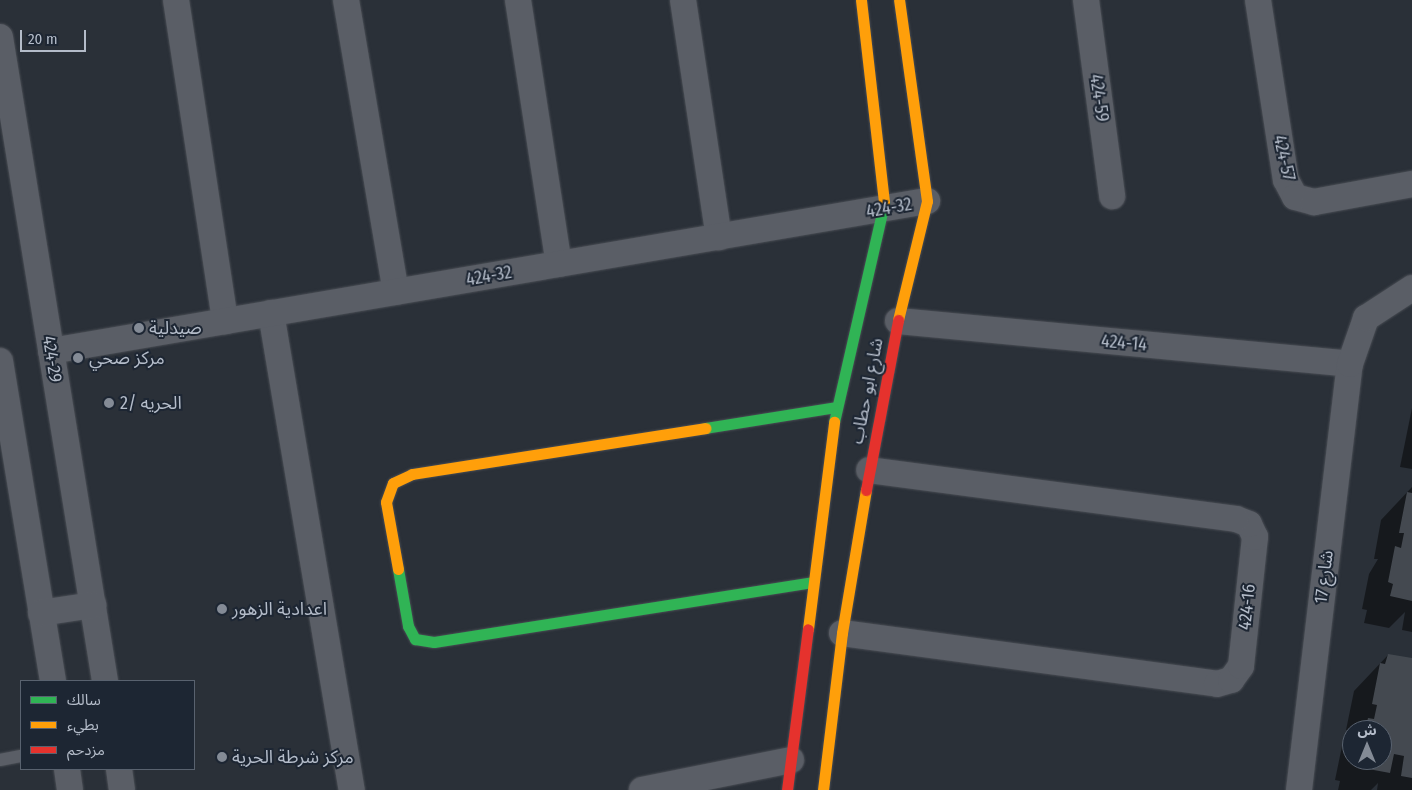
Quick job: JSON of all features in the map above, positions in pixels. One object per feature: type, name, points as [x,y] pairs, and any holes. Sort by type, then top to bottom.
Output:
[{"type":"street","points":[[176,0],[225,321]]},
{"type":"street","points":[[346,0],[396,292]]},
{"type":"street","points":[[518,0],[559,264]]},
{"type":"street","points":[[683,0],[720,237]]},
{"type":"street","name":"شارع ابو حطاب","points":[[787,790],[812,582],[836,407],[885,209],[861,0]]},
{"type":"street","name":"شارع ابو حطاب","points":[[823,790],[842,633],[869,470],[898,321],[928,201],[899,0]]},
{"type":"street","name":"424-59","points":[[1086,0],[1112,196]]},
{"type":"street","name":"424-57","points":[[1258,0],[1286,180],[1295,196],[1314,202],[1412,184]]},
{"type":"street","name":"424-29","points":[[0,37],[105,680]]},
{"type":"street","name":"424-32","points":[[51,351],[928,201]]},
{"type":"street","name":"شارع 17","points":[[1299,790],[1350,364],[1366,318],[1412,288]]},
{"type":"street","points":[[271,313],[352,790]]},
{"type":"street","name":"424-14","points":[[898,321],[1350,364]]},
{"type":"street","points":[[0,361],[53,680]]},
{"type":"street","points":[[812,582],[434,642],[415,639],[408,626],[386,502],[392,483],[412,474],[836,407]]},
{"type":"street","name":"424-16","points":[[842,633],[1217,684],[1231,680],[1241,666],[1255,537],[1249,524],[1236,518],[869,470]]},
{"type":"street","points":[[41,612],[93,605]]},
{"type":"street","points":[[642,790],[791,760]]},
{"type":"street","points":[[67,770],[70,790]]},
{"type":"street","points":[[118,770],[122,790]]},
{"type":"lane","points":[[0,760],[20,756]]},
{"type":"building","points":[[1407,492],[1412,493],[1412,601],[1390,596],[1393,584],[1388,582],[1395,546],[1401,548],[1404,533],[1399,533]]},
{"type":"building","points":[[1388,654],[1412,658],[1412,778],[1401,776],[1404,756],[1394,754],[1392,764],[1392,720],[1368,720],[1368,718],[1374,719],[1377,705],[1372,704],[1380,663],[1385,664]]},
{"type":"building","points":[[1374,770],[1391,770],[1390,773]]},
{"type":"traffic: fast","points":[[834,422],[884,203]]},
{"type":"traffic: fast","points":[[705,428],[836,407]]},
{"type":"traffic: fast","points":[[398,569],[408,626],[415,639],[434,642],[812,582]]},
{"type":"traffic: slow","points":[[861,0],[884,203]]},
{"type":"traffic: slow","points":[[898,320],[927,201],[899,0]]},
{"type":"traffic: slow","points":[[808,629],[834,422]]},
{"type":"traffic: slow","points":[[398,569],[386,502],[393,483],[412,474],[705,428]]},
{"type":"traffic: slow","points":[[823,790],[842,633],[866,490]]},
{"type":"traffic: jam","points":[[866,490],[898,320]]},
{"type":"traffic: jam","points":[[787,790],[808,629]]},
{"type":"place","name":"صيدلية","points":[[139,328]]},
{"type":"place","name":"مركز صحي","points":[[78,358]]},
{"type":"place","name":"الحريه /2","points":[[109,403]]},
{"type":"place","name":"اعدادية الزهور","points":[[222,609]]},
{"type":"place","name":"مركز شرطة الحرية","points":[[222,757]]}]
